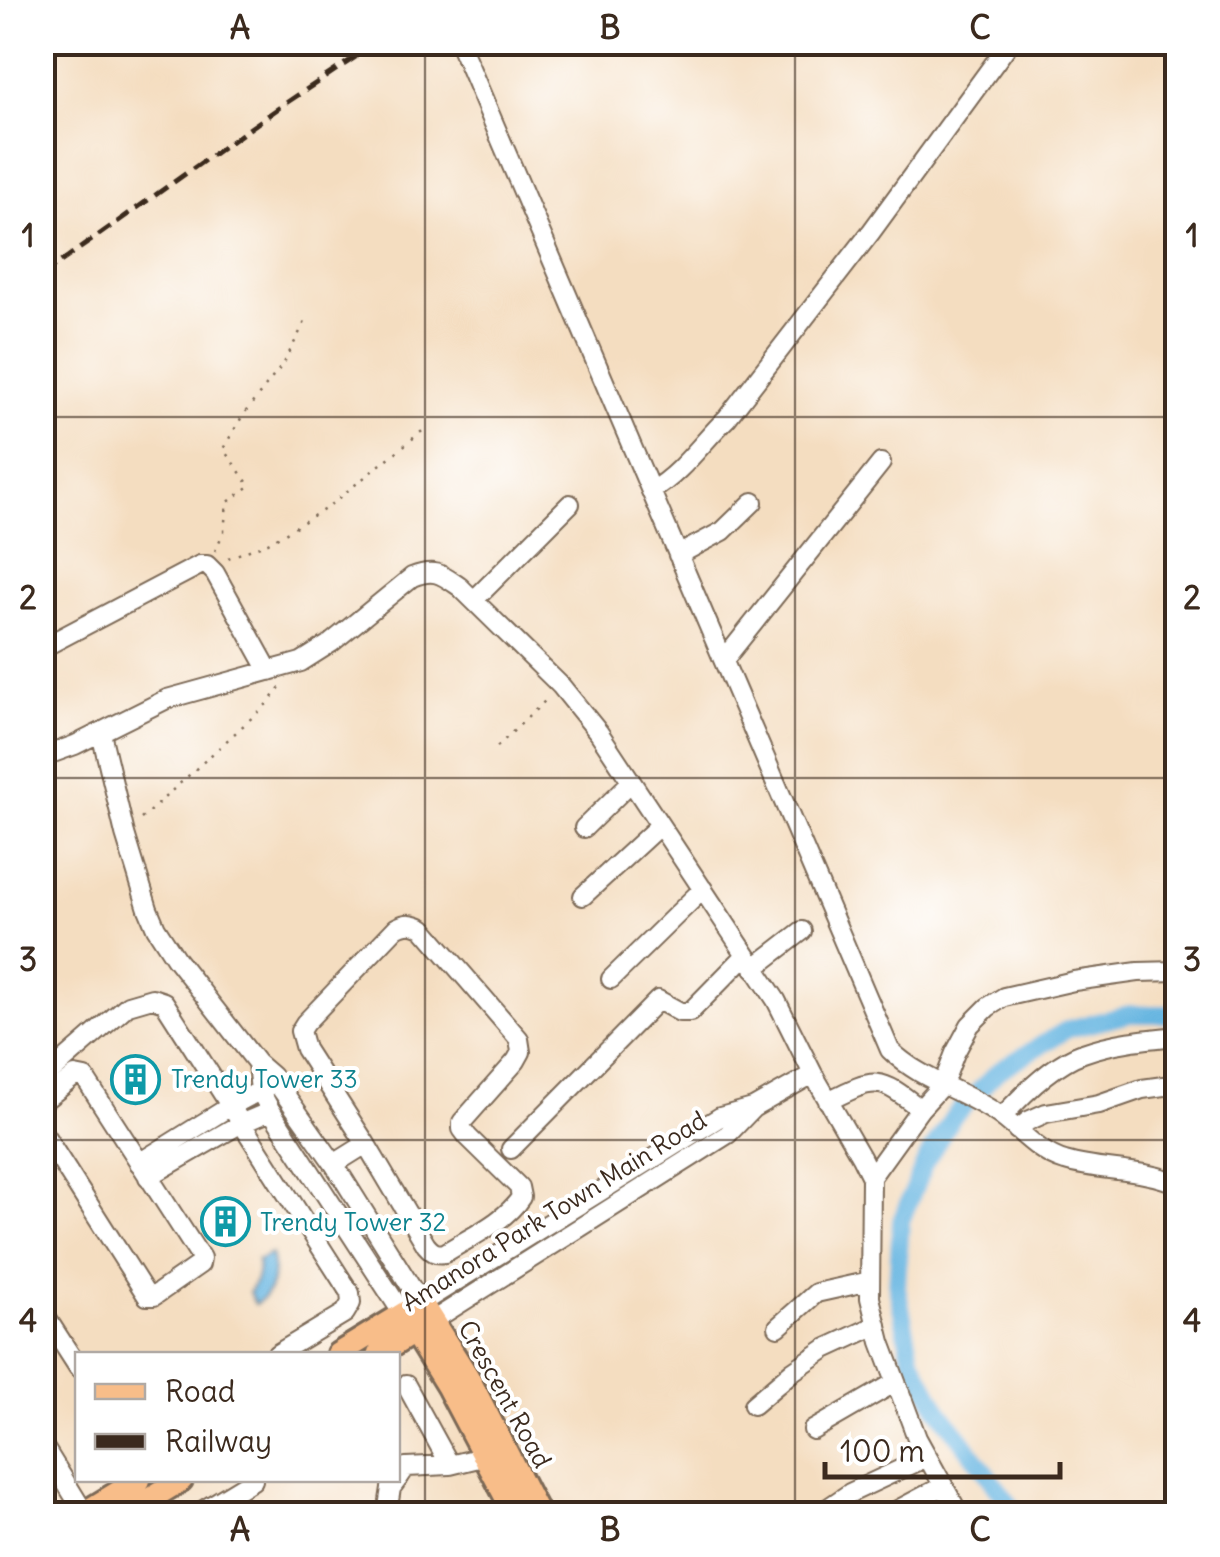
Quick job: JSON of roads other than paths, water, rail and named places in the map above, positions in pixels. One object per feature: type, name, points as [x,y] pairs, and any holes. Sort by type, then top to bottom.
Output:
[{"type":"main road","name":"Amanora Park Town Main Road","points":[[342,1352],[418,1317]]},
{"type":"main road","name":"Amanora Park Town Main Road","points":[[381,1352],[418,1317]]},
{"type":"main road","name":"Crescent Road","points":[[418,1317],[436,1366],[538,1514]]},
{"type":"main road","name":"Crescent Road","points":[[418,1317],[467,1376],[515,1514]]},
{"type":"main road","points":[[84,1514],[135,1482]]},
{"type":"main road","points":[[125,1514],[178,1482]]},
{"type":"street","points":[[460,42],[890,1050],[901,1062],[1002,1117],[1063,1161],[1162,1177],[1178,1184]]},
{"type":"street","points":[[651,491],[664,485],[727,418],[871,232],[1010,42]]},
{"type":"street","points":[[724,660],[880,463]]},
{"type":"street","points":[[678,555],[723,532],[754,502]]},
{"type":"street","points":[[474,600],[570,504]]},
{"type":"street","points":[[42,648],[200,565],[207,565],[269,671]]},
{"type":"street","points":[[42,757],[166,700],[301,662],[331,643],[412,577],[427,571],[442,574],[474,600],[560,686],[599,733],[776,1000],[812,1074],[871,1176],[870,1298],[877,1326],[917,1438],[959,1514]]},
{"type":"street","points":[[101,733],[125,834],[156,928],[257,1062],[268,1086],[334,1164],[418,1317]]},
{"type":"street","points":[[584,828],[631,782]]},
{"type":"street","points":[[583,896],[660,825]]},
{"type":"street","points":[[612,979],[702,889]]},
{"type":"street","points":[[414,924],[424,928],[519,1039],[521,1052],[516,1061],[462,1122],[462,1129],[518,1187],[521,1197],[514,1208],[460,1244],[445,1253],[432,1252],[366,1144],[305,1050],[300,1031],[396,928],[414,924]]},
{"type":"street","points":[[511,1149],[658,1000],[680,1012],[690,1012],[750,961],[802,931]]},
{"type":"street","points":[[871,1176],[942,1084],[970,1025],[988,1007],[1004,997],[1074,981],[1174,966]]},
{"type":"street","points":[[42,1080],[128,1005],[152,998],[164,1002],[350,1293],[352,1303],[345,1313],[280,1352]]},
{"type":"street","points":[[1002,1117],[1029,1088],[1080,1054],[1178,1036]]},
{"type":"street","name":"Amanora Park Town Main Road","points":[[418,1317],[624,1188],[720,1118],[753,1108],[812,1074]]},
{"type":"street","points":[[42,1102],[75,1076],[84,1078],[202,1258],[198,1266],[150,1296],[146,1293],[42,1132]]},
{"type":"street","points":[[828,1100],[858,1086],[883,1083],[920,1109]]},
{"type":"street","points":[[1016,1130],[1046,1113],[1178,1084]]},
{"type":"street","points":[[268,1086],[271,1111],[418,1317]]},
{"type":"street","points":[[144,1170],[235,1116],[268,1086]]},
{"type":"street","points":[[235,1116],[271,1111]]},
{"type":"street","points":[[334,1164],[366,1144]]},
{"type":"street","points":[[778,1327],[816,1293],[870,1281]]},
{"type":"street","points":[[42,1311],[75,1362]]},
{"type":"street","points":[[753,1405],[825,1349],[877,1326]]},
{"type":"street","points":[[436,1366],[402,1387],[450,1465]]},
{"type":"street","points":[[813,1430],[896,1382]]},
{"type":"street","points":[[42,1444],[84,1514]]},
{"type":"street","points":[[400,1475],[406,1467],[450,1465],[496,1454]]},
{"type":"street","points":[[819,1514],[850,1492],[927,1457]]},
{"type":"street","points":[[197,1514],[250,1482]]},
{"type":"street","points":[[388,1514],[395,1482]]},
{"type":"street","points":[[890,1514],[943,1486]]},
{"type":"water","points":[[271,1254],[272,1282],[266,1295],[255,1304],[249,1292],[258,1270],[257,1261]]},
{"type":"waterway","points":[[1017,1514],[937,1407],[911,1357],[897,1287],[901,1221],[925,1162],[953,1117],[998,1071],[1068,1029],[1130,1014],[1178,1014]]},
{"type":"railway","points":[[42,275],[378,42]]},
{"type":"place","name":"Trendy Tower 33","points":[[136,1079]]},
{"type":"place","name":"Trendy Tower 32","points":[[225,1222]]}]
